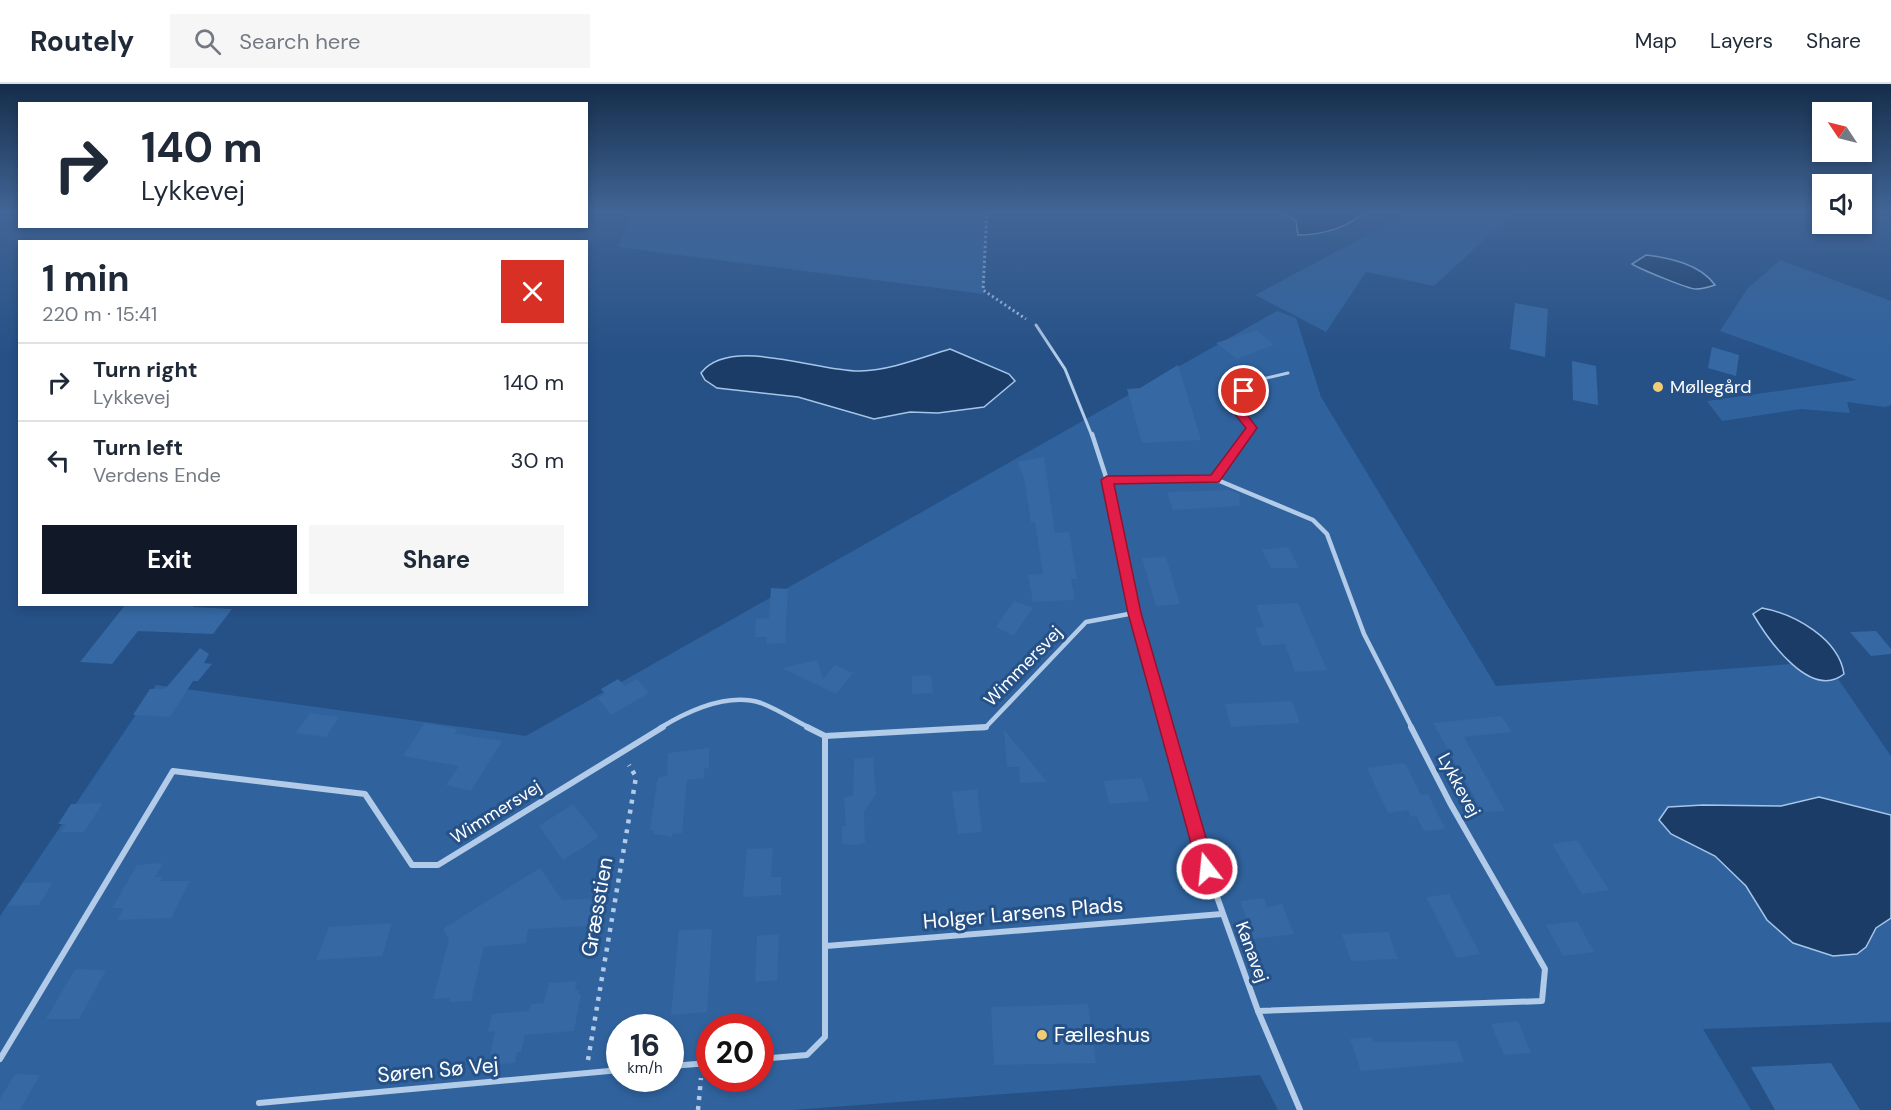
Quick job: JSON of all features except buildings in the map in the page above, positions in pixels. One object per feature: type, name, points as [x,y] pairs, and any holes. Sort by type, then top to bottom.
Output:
[{"type":"lane","name":"Kanavej","points":[[1036,325],[1065,369],[1086,418],[1107,480],[1134,613],[1222,914],[1258,1011],[1300,1110]]},
{"type":"lane","points":[[1215,479],[1252,428],[1239,412],[1236,401],[1253,382],[1268,375],[1288,373]]},
{"type":"lane","name":"Lykkevej","points":[[1107,480],[1215,479],[1313,520],[1327,534],[1364,634],[1450,803],[1545,969],[1542,1001],[1258,1011]]},
{"type":"lane","name":"Wimmersvej","points":[[0,1059],[173,771],[365,794],[412,865],[438,865],[620,751],[684,714],[734,699],[760,703],[825,736],[985,728],[1086,622],[1134,613]]},
{"type":"lane","points":[[774,1058],[807,1055],[825,1037],[825,736]]},
{"type":"lane","name":"Holger Larsens Plads","points":[[826,946],[1222,914]]},
{"type":"lane","name":"Søren Sø Vej","points":[[260,1103],[606,1071]]},
{"type":"path","points":[[985,259],[983,290],[1036,325]]},
{"type":"path","name":"Græsstien","points":[[586,1072],[636,777],[620,751]]},
{"type":"path","points":[[698,1110],[701,1092]]},
{"type":"shaded area","points":[[711,259],[986,259],[984,294]]},
{"type":"shaded area","points":[[1323,259],[1463,259],[1434,286],[1366,272],[1326,332],[1255,295]]},
{"type":"shaded area","points":[[1640,259],[1674,260],[1693,267],[1715,285],[1701,289],[1691,288],[1632,264]]},
{"type":"shaded area","points":[[1780,260],[1891,301],[1891,405],[1885,407],[1847,402],[1850,413],[1801,409],[1722,421],[1707,401],[1857,380],[1720,331],[1747,289]]},
{"type":"shaded area","points":[[1277,311],[1296,318],[1321,397],[1496,686],[1792,664],[1814,676],[1838,679],[1891,756],[1891,815],[1819,797],[1781,806],[1703,805],[1671,834],[1715,856],[1746,886],[1767,920],[1866,947],[1876,928],[1891,918],[1891,1022],[1703,1029],[1751,1110],[1278,1110],[1260,1075],[792,1110],[0,1110],[0,916],[156,685],[526,736]]},
{"type":"shaded area","points":[[950,349],[1009,374],[1015,381],[984,407],[938,413],[910,412],[874,419],[798,397],[717,388],[705,380],[701,373],[714,362],[732,357],[753,356],[842,370],[872,370],[905,363]]},
{"type":"shaded area","points":[[1762,608],[1788,616],[1814,630],[1834,650],[1844,674],[1831,680],[1817,679],[1791,663],[1768,637],[1753,614]]},
{"type":"shaded area","points":[[1819,797],[1891,815],[1891,918],[1876,928],[1866,947],[1857,954],[1833,956],[1793,943],[1767,920],[1746,886],[1715,856],[1671,834],[1659,820],[1668,807],[1781,806]]},
{"type":"place","name":"Møllegård","points":[[1658,387]]},
{"type":"place","name":"Fælleshus","points":[[1042,1035]]},
{"type":"route","points":[[1207,869],[1134,613],[1107,480],[1215,479],[1252,428],[1239,412],[1236,401],[1244,391]]}]
